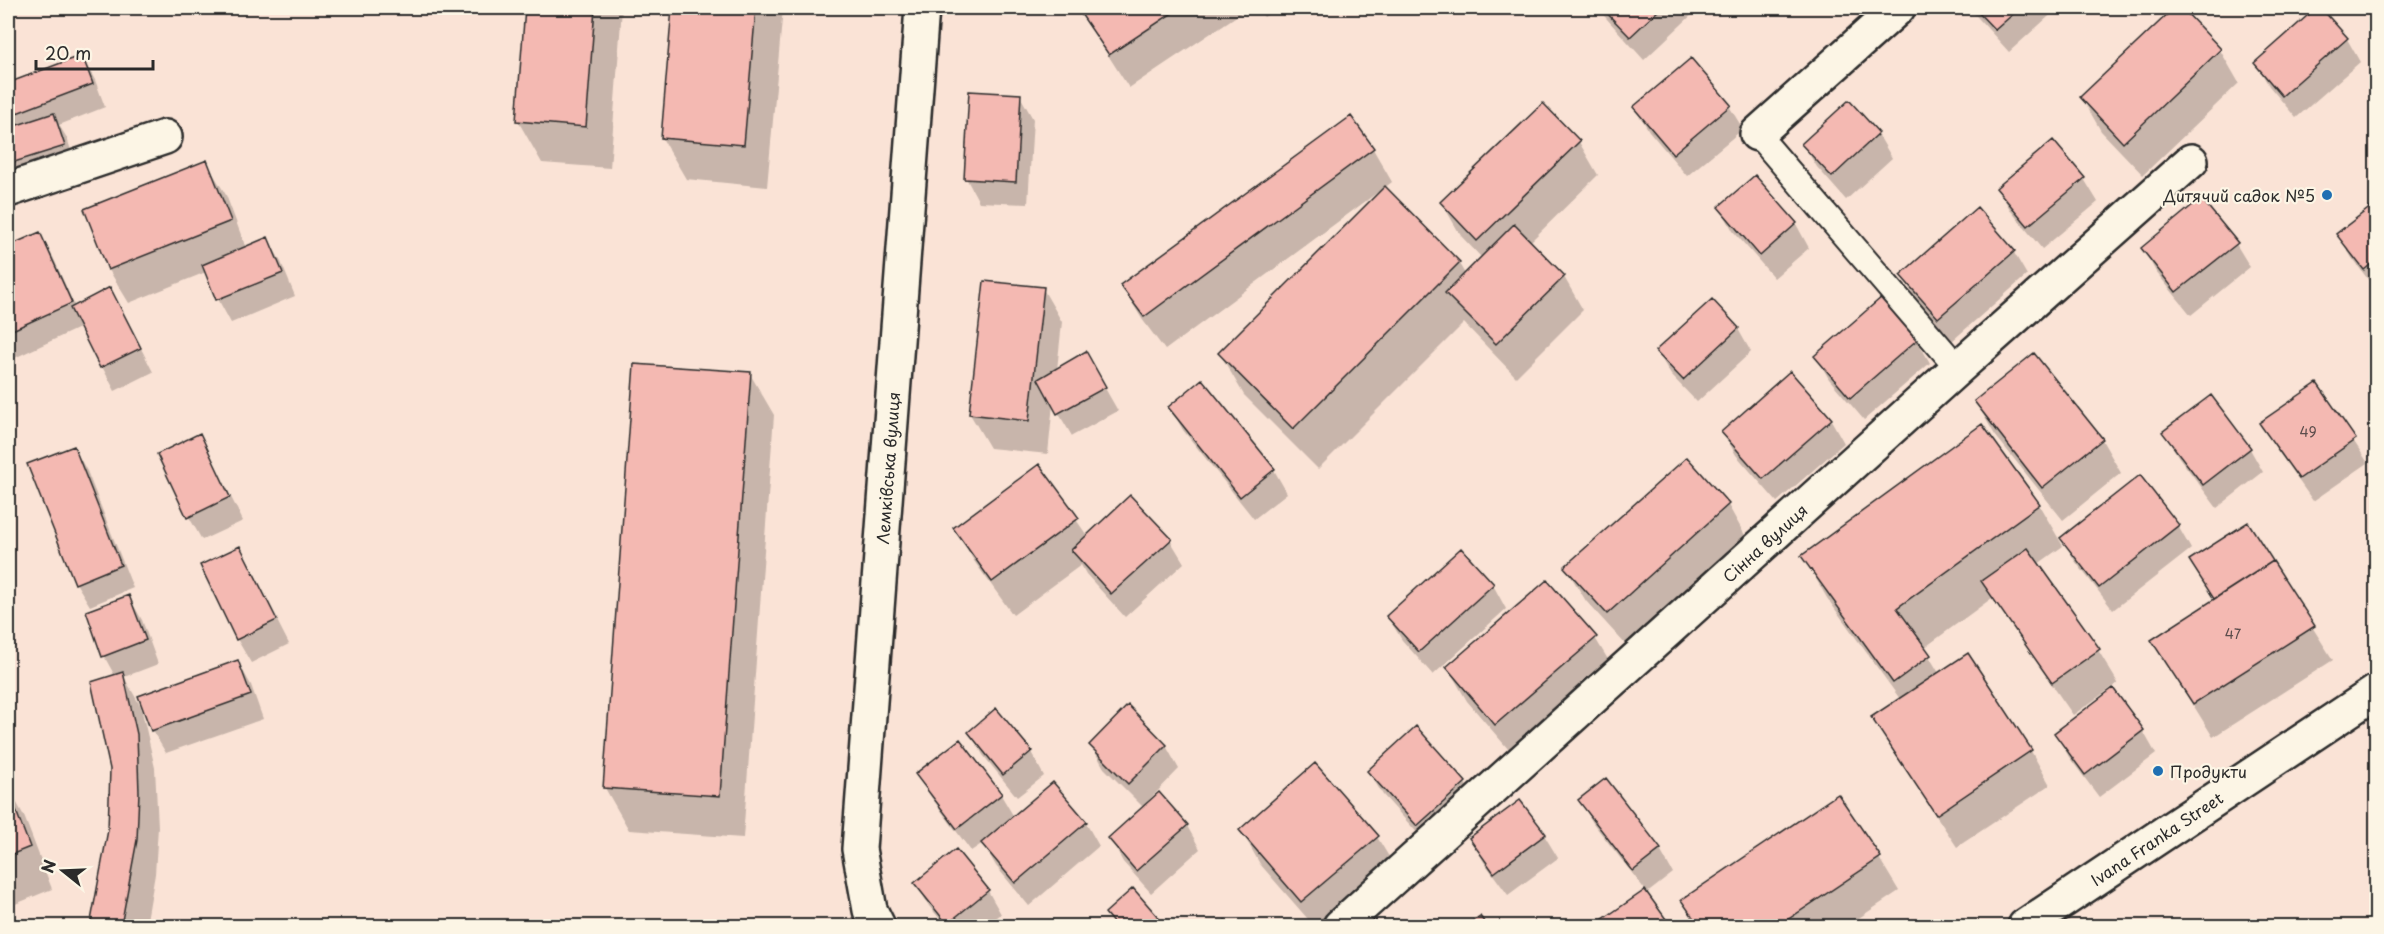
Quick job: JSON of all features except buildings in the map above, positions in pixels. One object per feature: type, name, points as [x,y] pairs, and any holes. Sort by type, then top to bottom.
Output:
[{"type":"street","name":"Лемківська вулиця","points":[[878,927],[870,910],[859,849],[922,8]]},
{"type":"street","points":[[1757,134],[1898,8]]},
{"type":"street","points":[[8,190],[165,137]]},
{"type":"street","name":"Сінна вулиця","points":[[1340,927],[1958,368],[2191,161]]},
{"type":"street","name":"Ivana Franka Street","points":[[2025,927],[2376,692]]},
{"type":"lane","points":[[1757,134],[1958,368]]},
{"type":"place","name":"Дитячий садок №5","points":[[2327,195]]},
{"type":"place","name":"Продукти","points":[[2158,771]]}]
